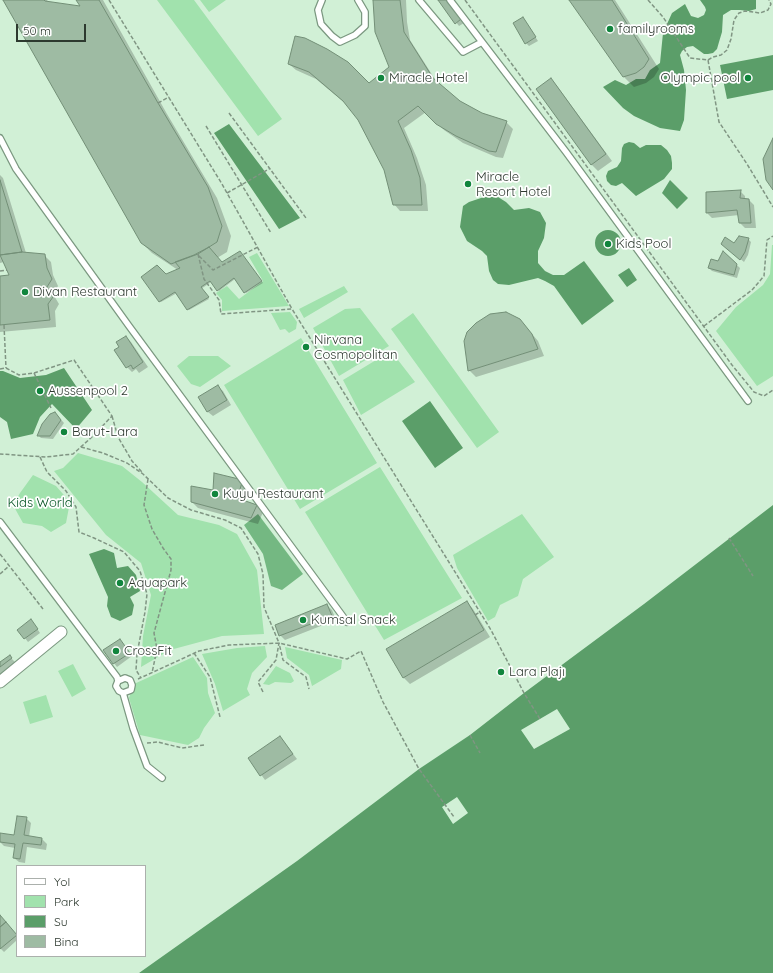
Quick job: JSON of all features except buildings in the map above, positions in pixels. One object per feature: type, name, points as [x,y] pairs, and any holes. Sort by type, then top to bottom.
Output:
[{"type":"street","points":[[0,682],[61,632]]},
{"type":"lane","points":[[322,0],[318,10],[321,24],[340,42],[355,35],[365,26],[365,12],[358,0]]},
{"type":"lane","points":[[419,0],[463,52],[482,42]]},
{"type":"lane","points":[[450,0],[570,158],[748,401]]},
{"type":"lane","points":[[0,138],[16,169],[347,622]]},
{"type":"lane","points":[[0,522],[117,677],[117,689],[123,694],[147,766],[162,778]]},
{"type":"lane","points":[[118,681],[125,678],[132,682],[131,690],[123,694]]},
{"type":"path","points":[[109,0],[227,193],[292,309],[491,630],[524,693],[540,719]]},
{"type":"path","points":[[465,0],[754,392],[764,396],[773,390]]},
{"type":"path","points":[[648,0],[663,17],[690,58],[708,60],[713,57],[721,56],[726,50],[731,39],[734,20],[739,13],[745,11],[760,13],[764,12],[768,10],[770,4],[769,0]]},
{"type":"path","points":[[708,60],[719,122],[773,207]]},
{"type":"path","points":[[158,103],[169,97]]},
{"type":"path","points":[[229,113],[306,218]]},
{"type":"path","points":[[206,126],[271,233]]},
{"type":"path","points":[[227,193],[242,186],[269,169]]},
{"type":"path","points":[[704,326],[752,290],[764,276],[767,240],[773,236]]},
{"type":"path","points":[[258,247],[213,270],[198,254],[204,279],[219,300],[221,314],[292,309]]},
{"type":"path","points":[[0,271],[7,270]]},
{"type":"path","points":[[4,325],[6,368]]},
{"type":"path","points":[[0,368],[6,368],[19,375],[34,373],[74,360],[112,416],[118,437],[132,461],[148,478],[168,498],[191,510],[225,520],[241,528],[258,554],[262,574],[264,607],[279,643],[283,660],[306,677],[309,689]]},
{"type":"path","points":[[34,373],[51,408]]},
{"type":"path","points":[[0,454],[46,457],[73,454],[112,416]]},
{"type":"path","points":[[81,447],[103,453],[127,463],[148,478]]},
{"type":"path","points":[[40,457],[47,472],[66,491],[76,507],[79,532],[124,552],[140,570],[147,594],[137,654],[136,670],[140,678]]},
{"type":"path","points":[[148,478],[144,505],[152,529],[171,559],[171,570],[154,633],[157,649],[152,672]]},
{"type":"path","points":[[729,538],[753,576]]},
{"type":"path","points":[[0,554],[43,609]]},
{"type":"path","points":[[0,574],[10,566]]},
{"type":"path","points":[[475,615],[480,612]]},
{"type":"path","points":[[263,692],[258,682],[276,660],[279,643]]},
{"type":"path","points":[[132,682],[198,651],[229,645],[279,643],[347,659],[361,651],[383,702],[419,769],[454,816]]},
{"type":"path","points":[[194,653],[210,677],[220,717]]},
{"type":"path","points":[[470,735],[480,753]]},
{"type":"path","points":[[139,743],[158,742],[182,748],[204,745]]},
{"type":"green space","points":[[157,0],[194,0],[282,119],[258,136]]},
{"type":"green space","points":[[200,0],[226,0],[209,12]]},
{"type":"green space","points":[[772,245],[773,376],[757,386],[716,331],[736,307],[763,285],[770,274]]},
{"type":"green space","points":[[257,253],[289,306],[222,311],[222,300],[216,293],[227,286],[239,299],[263,281],[249,257]]},
{"type":"green space","points":[[344,286],[348,292],[304,318],[299,309]]},
{"type":"green space","points":[[360,308],[389,346],[339,376],[313,328],[345,309]]},
{"type":"green space","points":[[290,312],[297,322],[296,329],[289,333],[285,329],[280,330],[271,313]]},
{"type":"green space","points":[[413,313],[499,432],[477,448],[391,329]]},
{"type":"green space","points":[[301,338],[377,463],[300,509],[224,385]]},
{"type":"green space","points":[[391,351],[415,382],[361,415],[343,380]]},
{"type":"green space","points":[[189,356],[218,356],[231,366],[200,387],[191,384],[177,366]]},
{"type":"green space","points":[[78,453],[122,466],[178,515],[219,525],[237,534],[257,570],[264,634],[222,636],[170,650],[141,667],[143,636],[151,595],[141,563],[106,535],[54,471],[63,468]]},
{"type":"green space","points":[[380,467],[462,598],[384,640],[305,512]]},
{"type":"green space","name":"Kids World","points":[[33,475],[56,486],[70,502],[66,523],[51,532],[42,526],[23,523],[13,505]]},
{"type":"green space","points":[[522,514],[554,557],[523,579],[518,596],[500,605],[495,617],[488,621],[457,568],[453,555]]},
{"type":"green space","points":[[265,646],[267,657],[252,673],[247,689],[250,695],[223,711],[215,684],[202,654],[237,648]]},
{"type":"green space","points":[[285,647],[342,660],[341,669],[312,686],[309,675],[287,658]]},
{"type":"green space","points":[[193,657],[207,678],[208,693],[215,713],[199,738],[188,745],[140,735],[129,698],[134,684]]},
{"type":"green space","points":[[73,664],[86,689],[72,697],[58,671]]},
{"type":"green space","points":[[276,666],[290,673],[294,681],[291,683],[275,682],[269,685],[263,684]]},
{"type":"green space","points":[[46,695],[53,717],[30,724],[23,702]]},
{"type":"shaded area","points":[[258,514],[303,574],[282,590],[271,586],[263,554],[244,525]]},
{"type":"water","points":[[700,0],[756,0],[756,9],[749,11],[731,10],[723,15],[722,32],[717,49],[713,53],[704,54],[693,46],[687,47],[682,51],[680,55],[684,70],[686,90],[684,120],[680,131],[660,128],[634,116],[623,108],[603,87],[615,80],[626,85],[636,79],[645,79],[650,70],[660,63],[663,33],[672,13],[685,4],[691,16],[698,18],[704,15],[706,10]]},
{"type":"water","name":"Olympic pool","points":[[773,55],[773,90],[727,99],[720,65]]},
{"type":"water","points":[[229,124],[300,218],[279,229],[214,133]]},
{"type":"water","points":[[629,142],[634,143],[640,148],[646,145],[661,145],[671,156],[672,163],[672,169],[664,179],[636,196],[622,183],[616,186],[611,185],[607,181],[606,176],[608,171],[617,167],[621,161],[622,148],[624,144]]},
{"type":"water","points":[[670,180],[688,198],[677,209],[662,193]]},
{"type":"water","points":[[484,197],[498,197],[514,210],[529,208],[540,212],[546,223],[544,238],[538,251],[538,263],[545,271],[553,275],[564,275],[584,261],[614,301],[582,325],[554,286],[545,281],[538,278],[509,285],[498,284],[493,280],[489,271],[487,256],[467,241],[460,227],[463,206],[469,202]]},
{"type":"water","name":"Kids Pool","points":[[608,230],[617,234],[621,243],[617,252],[608,256],[599,252],[595,243],[599,234]]},
{"type":"water","points":[[629,268],[637,280],[627,287],[618,275]]},
{"type":"water","name":"Aussenpool 2","points":[[64,368],[92,410],[76,429],[52,404],[40,417],[33,434],[11,439],[7,422],[0,417],[0,371],[20,378],[46,375]]},
{"type":"water","points":[[430,401],[463,448],[435,468],[402,421]]},
{"type":"water","points":[[773,505],[773,973],[139,973],[297,861],[419,769],[470,735]]},
{"type":"water","name":"Aquapark","points":[[104,549],[114,553],[117,568],[128,566],[136,575],[140,591],[130,597],[134,605],[132,615],[120,621],[111,617],[107,606],[108,597],[89,554]]},
{"type":"pier","points":[[557,709],[570,729],[534,749],[521,730]]},
{"type":"pier","points":[[457,797],[468,813],[453,824],[442,807]]},
{"type":"place","name":"familyrooms","points":[[610,29]]},
{"type":"place","name":"Miracle Hotel","points":[[381,78]]},
{"type":"place","name":"Olympic pool","points":[[748,78]]},
{"type":"place","name":"Miracle Resort Hotel","points":[[468,184]]},
{"type":"place","name":"Kids Pool","points":[[608,244]]},
{"type":"place","name":"Divan Restaurant","points":[[25,292]]},
{"type":"place","name":"Nirvana Cosmopolitan","points":[[306,347]]},
{"type":"place","name":"Aussenpool 2","points":[[40,391]]},
{"type":"place","name":"Barut-Lara","points":[[64,432]]},
{"type":"place","name":"Kuyu Restaurant","points":[[215,494]]},
{"type":"place","name":"Aquapark","points":[[120,583]]},
{"type":"place","name":"Kumsal Snack","points":[[303,620]]},
{"type":"place","name":"CrossFit","points":[[116,651]]},
{"type":"place","name":"Lara Plajı","points":[[501,672]]}]
